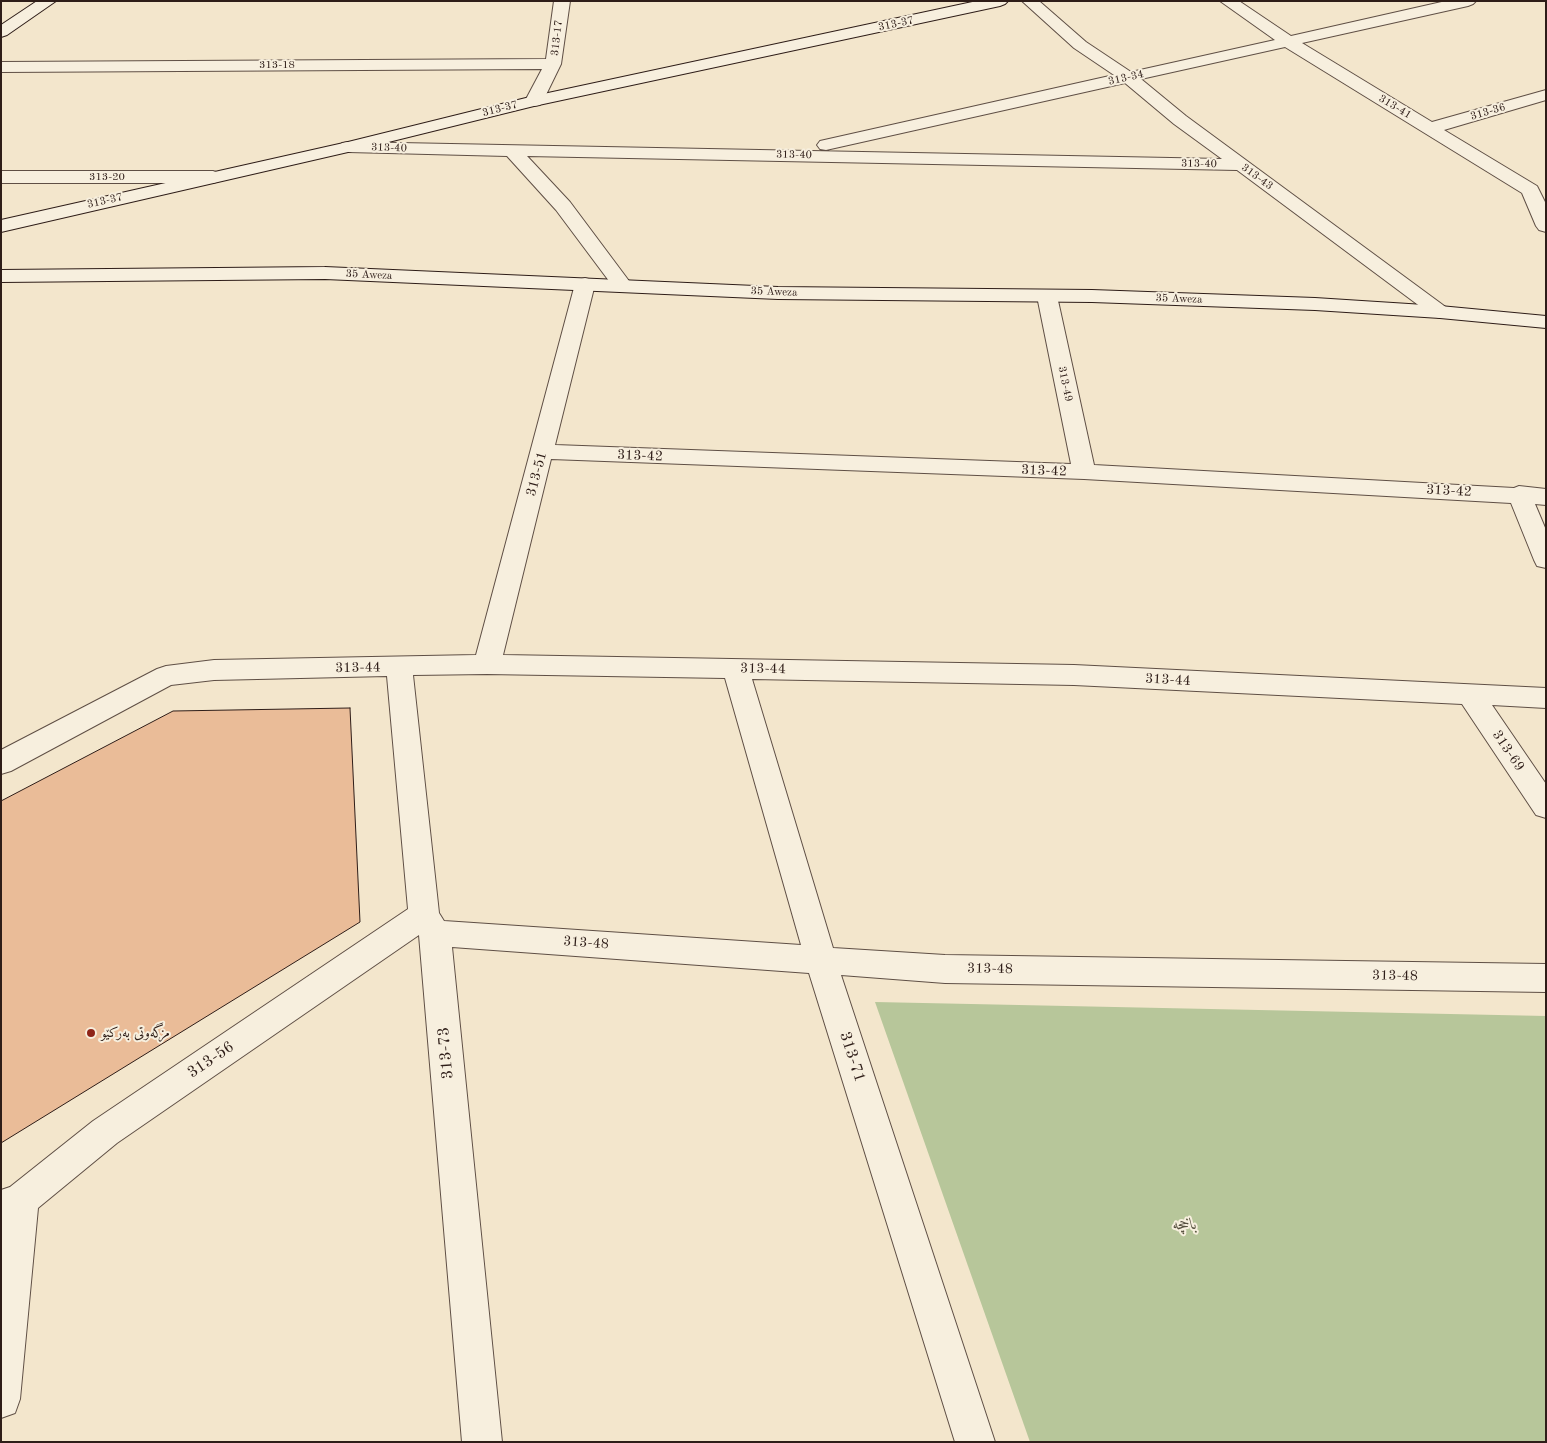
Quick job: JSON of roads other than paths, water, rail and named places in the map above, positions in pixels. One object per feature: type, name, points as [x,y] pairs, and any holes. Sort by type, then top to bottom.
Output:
[{"type":"street","points":[[1,32],[48,1]]},
{"type":"street","name":"313-17","points":[[534,101],[554,64],[562,1]]},
{"type":"street","name":"313-37","points":[[1,226],[534,101],[1000,1]]},
{"type":"street","name":"313-43","points":[[1030,1],[1080,45],[1129,78],[1180,120],[1440,312]]},
{"type":"street","name":"313-41","points":[[1228,1],[1289,42],[1430,128],[1538,190],[1546,226]]},
{"type":"street","name":"313-34","points":[[784,155],[1468,1]]},
{"type":"street","name":"313-18","points":[[1,67],[554,64]]},
{"type":"street","name":"313-36","points":[[1430,128],[1546,95]]},
{"type":"street","name":"313-40","points":[[348,146],[512,151],[1240,165]]},
{"type":"street","points":[[512,151],[563,206],[622,285]]},
{"type":"street","name":"313-20","points":[[1,177],[212,177]]},
{"type":"street","name":"35 Aweza","points":[[1,276],[325,273],[778,293],[1047,296],[1315,304],[1440,312],[1546,322]]},
{"type":"street","name":"313-51","points":[[487,664],[585,284]]},
{"type":"street","name":"313-49","points":[[1047,296],[1084,472]]},
{"type":"street","name":"313-42","points":[[543,452],[1084,472],[1520,494],[1546,497]]},
{"type":"street","points":[[1520,494],[1546,560]]},
{"type":"street","name":"313-44","points":[[1,763],[166,676],[214,670],[487,664],[1074,675],[1546,698]]},
{"type":"street","name":"313-73","points":[[399,667],[430,924],[482,1442]]},
{"type":"street","name":"313-71","points":[[736,669],[820,958],[975,1442]]},
{"type":"street","name":"313-69","points":[[1470,694],[1546,807]]},
{"type":"street","name":"313-48","points":[[430,924],[945,969],[1546,978]]},
{"type":"street","name":"313-56","points":[[11,1203],[105,1132],[430,924]]},
{"type":"street","points":[[1,1400],[11,1203]]},
{"type":"place","name":"مزگەوتی بەرکێو","points":[[91,1033]]},
{"type":"park label","name":"باخچە","points":[[1185,1225]]}]
